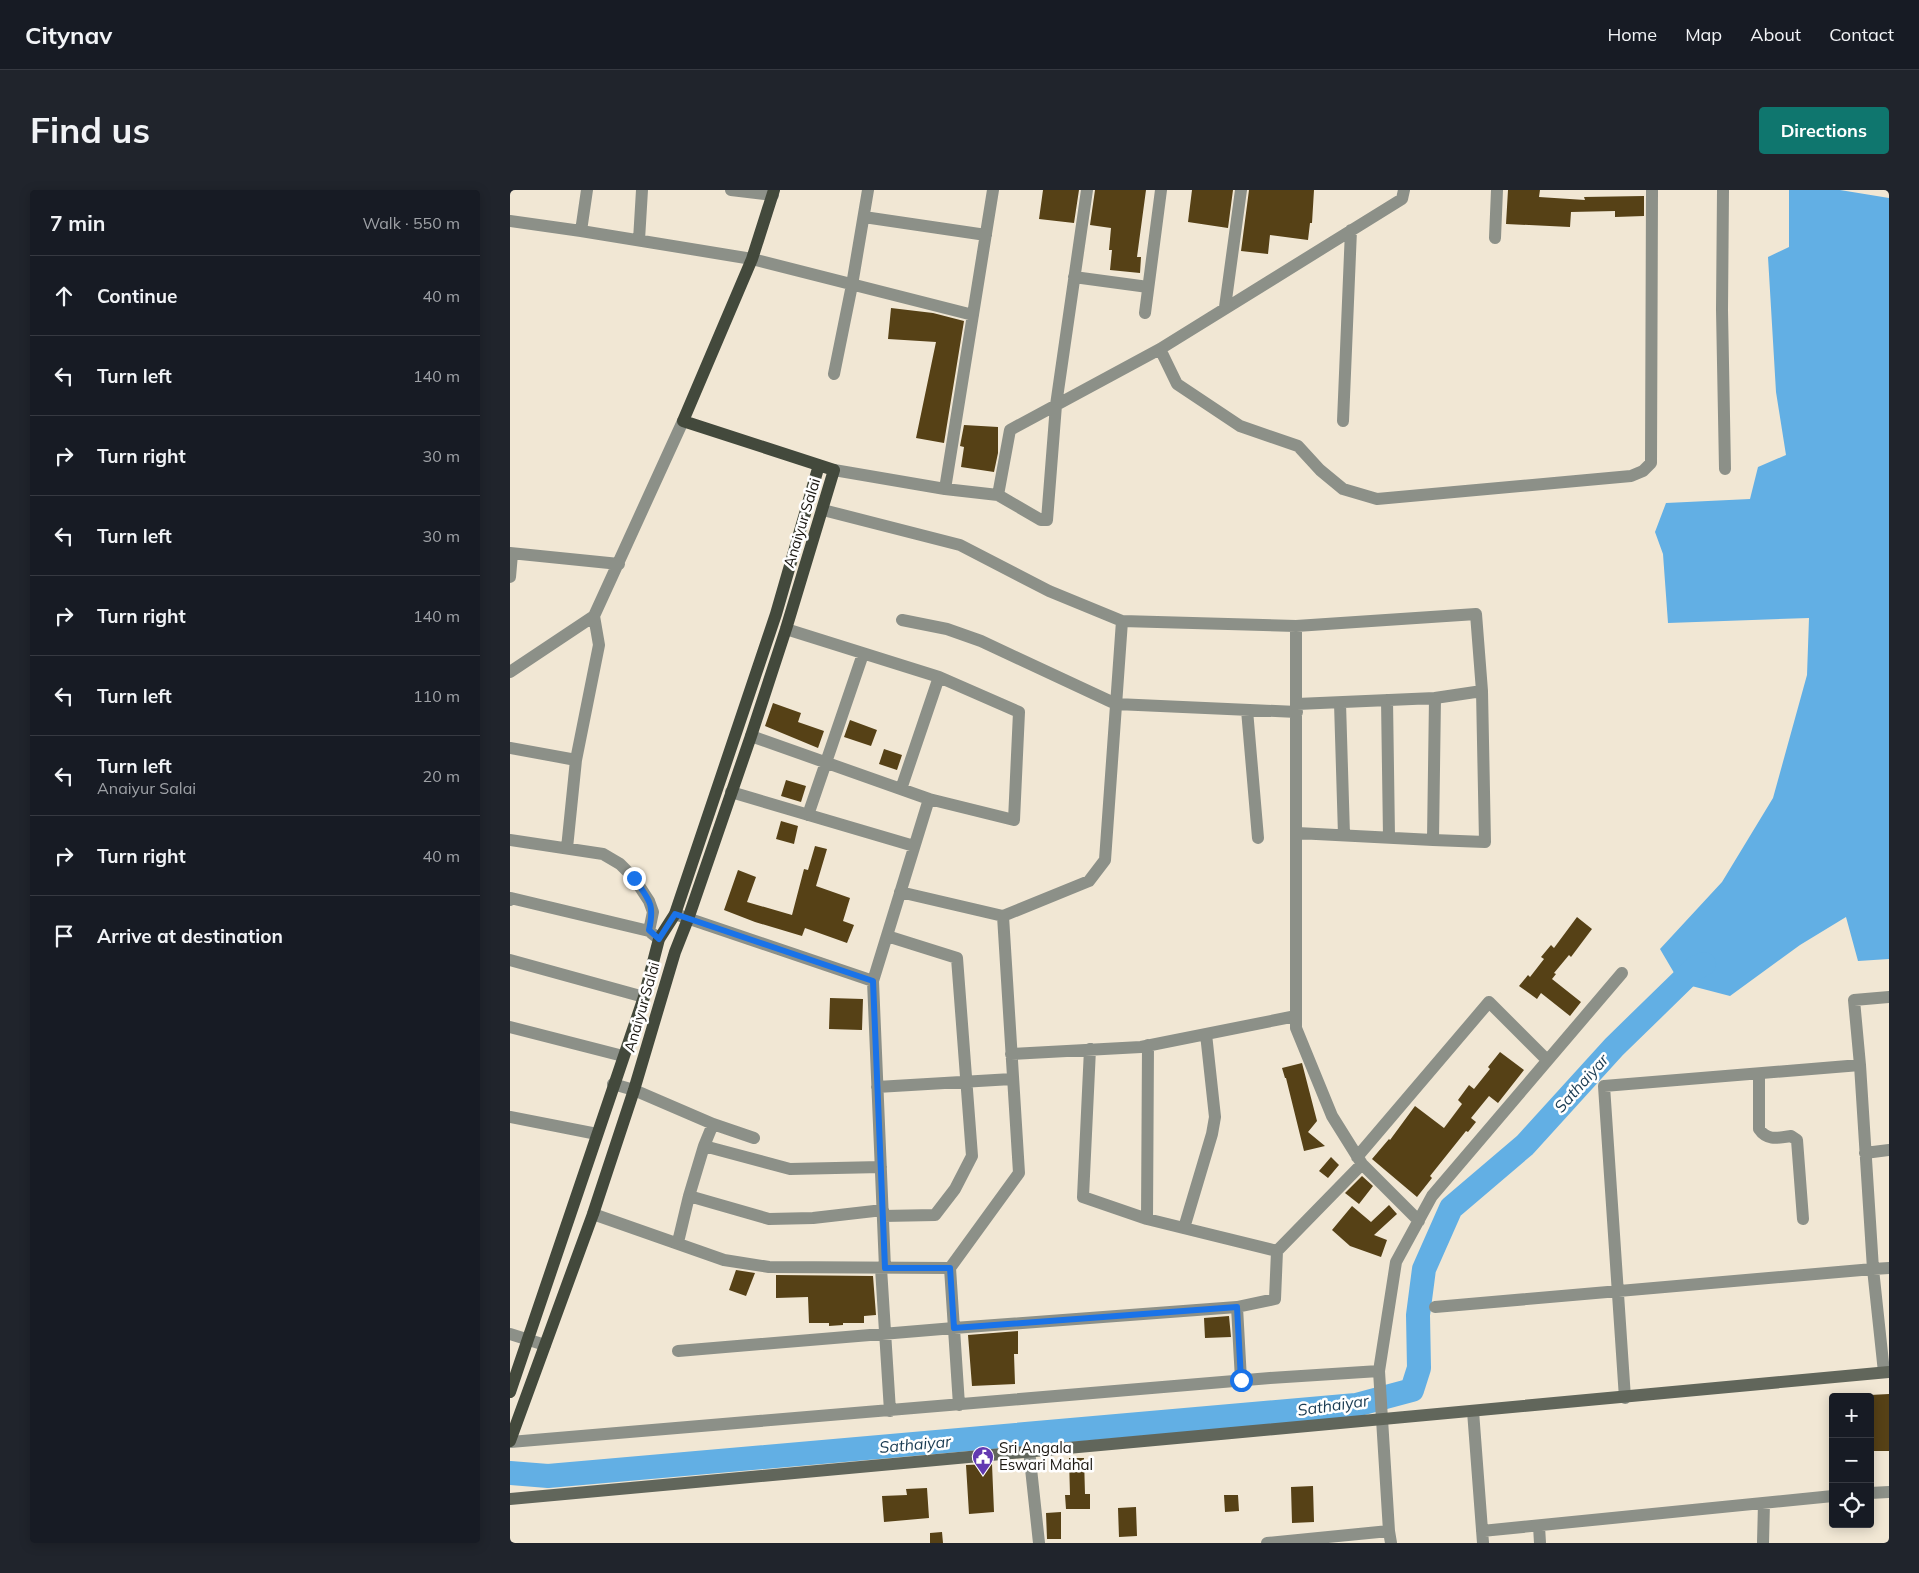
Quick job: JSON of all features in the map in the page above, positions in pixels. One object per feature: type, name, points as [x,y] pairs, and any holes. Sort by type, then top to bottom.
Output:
[{"type":"main road","points":[[774,192],[752,259],[683,421],[819,465]]},
{"type":"main road","name":"Anaiyur Salai","points":[[510,1392],[526,1340],[644,997],[654,935],[675,914],[776,614],[819,465],[834,470],[824,510],[786,629],[751,736],[675,952],[634,1090],[593,1214],[510,1442]]},
{"type":"street","points":[[581,231],[587,190]]},
{"type":"street","points":[[639,240],[642,190]]},
{"type":"street","points":[[731,190],[774,192]]},
{"type":"street","points":[[834,374],[852,285],[868,190]]},
{"type":"street","points":[[945,489],[994,190]]},
{"type":"street","points":[[834,470],[945,489],[998,495],[1041,520],[1047,520],[1056,405],[1086,190]]},
{"type":"street","points":[[1144,313],[1161,190]]},
{"type":"street","points":[[1226,307],[1241,190]]},
{"type":"street","points":[[998,495],[1010,430],[1160,349],[1402,199],[1404,190]]},
{"type":"street","points":[[1495,238],[1497,190]]},
{"type":"street","points":[[1160,349],[1177,384],[1240,426],[1298,446],[1320,470],[1343,489],[1377,499],[1631,476],[1643,471],[1651,463],[1652,190]]},
{"type":"street","points":[[1723,190],[1722,310],[1725,469]]},
{"type":"street","points":[[864,217],[986,235]]},
{"type":"street","points":[[510,221],[752,259],[973,315]]},
{"type":"street","points":[[1343,421],[1352,230]]},
{"type":"street","points":[[1074,277],[1148,287]]},
{"type":"street","points":[[510,672],[594,616],[683,421]]},
{"type":"street","points":[[824,510],[960,546],[1049,591],[1122,621],[1296,626],[1476,614],[1482,691],[1485,842],[1296,833]]},
{"type":"street","points":[[510,577],[511,553],[619,564]]},
{"type":"street","points":[[567,848],[576,760],[599,645],[594,616]]},
{"type":"street","points":[[902,620],[947,629],[980,641],[1116,704],[1247,710],[1297,708],[1340,702],[1435,698],[1482,691]]},
{"type":"street","points":[[900,892],[1003,916],[1090,881],[1105,860],[1122,621]]},
{"type":"street","points":[[1296,626],[1296,1028],[1332,1116],[1359,1160],[1419,1221]]},
{"type":"street","points":[[751,736],[929,798],[1014,820],[1019,712],[939,677],[786,629]]},
{"type":"street","points":[[808,814],[863,654]]},
{"type":"street","points":[[901,789],[939,677]]},
{"type":"street","points":[[1433,840],[1435,698]]},
{"type":"street","points":[[1387,700],[1390,838]]},
{"type":"street","points":[[1340,702],[1344,835]]},
{"type":"street","points":[[1247,710],[1258,838]]},
{"type":"street","points":[[510,748],[576,760]]},
{"type":"street","points":[[731,792],[914,846]]},
{"type":"street","points":[[890,1411],[885,1334],[883,1213],[873,981],[929,798]]},
{"type":"street","points":[[510,840],[603,854],[620,864],[634,878],[649,901],[653,912],[654,935],[510,898],[510,900]]},
{"type":"street","points":[[675,914],[873,981]]},
{"type":"street","points":[[959,1405],[950,1268],[1019,1173],[1003,916]]},
{"type":"street","points":[[689,1196],[769,1219],[883,1213],[935,1216],[954,1189],[972,1156],[957,958],[887,936]]},
{"type":"street","points":[[510,960],[644,997]]},
{"type":"street","points":[[1267,1543],[1390,1537],[1379,1376],[1396,1262],[1432,1196],[1622,972]]},
{"type":"street","points":[[510,1498],[1029,1450],[1382,1413],[1473,1411],[1887,1372],[1874,1269],[1854,1000],[1889,997]]},
{"type":"street","points":[[678,1351],[1237,1307],[1275,1299],[1277,1251],[1359,1160],[1489,1002],[1547,1060]]},
{"type":"street","points":[[1011,1054],[1148,1045],[1296,1016]]},
{"type":"street","points":[[510,1027],[623,1056]]},
{"type":"street","points":[[1184,1228],[1212,1134],[1215,1117],[1206,1034]]},
{"type":"street","points":[[1147,1219],[1148,1045]]},
{"type":"street","points":[[1090,1049],[1083,1197],[1147,1219],[1277,1251]]},
{"type":"street","points":[[1624,1398],[1604,1086],[1860,1065]]},
{"type":"street","points":[[1758,1074],[1759,1129],[1762,1135],[1772,1139],[1791,1136],[1797,1140],[1803,1220]]},
{"type":"street","points":[[878,1087],[1012,1079]]},
{"type":"street","points":[[614,1084],[634,1090],[712,1124],[754,1138]]},
{"type":"street","points":[[510,1117],[598,1134]]},
{"type":"street","points":[[678,1242],[689,1196],[712,1124]]},
{"type":"street","points":[[704,1146],[790,1169],[881,1167]]},
{"type":"street","points":[[1866,1153],[1889,1150]]},
{"type":"street","points":[[593,1214],[678,1242],[724,1260],[769,1267],[950,1268]]},
{"type":"street","points":[[1434,1307],[1889,1268]]},
{"type":"street","points":[[1237,1307],[1241,1380]]},
{"type":"street","points":[[510,1334],[545,1345]]},
{"type":"street","points":[[510,1442],[1241,1380],[1379,1376]]},
{"type":"street","points":[[1473,1411],[1482,1537],[1539,1526],[1829,1496]]},
{"type":"street","points":[[1029,1450],[1039,1543]]},
{"type":"street","points":[[1874,1493],[1889,1492]]},
{"type":"street","points":[[1763,1543],[1764,1503]]},
{"type":"street","points":[[1539,1526],[1540,1543]]},
{"type":"water","points":[[1789,190],[1840,190],[1889,198],[1889,959],[1858,961],[1846,917],[1800,945],[1730,996],[1680,983],[1660,949],[1722,882],[1773,798],[1807,675],[1809,618],[1668,623],[1663,554],[1655,532],[1666,503],[1750,499],[1758,467],[1786,455],[1776,392],[1768,257],[1789,247]]},
{"type":"building","points":[[1043,190],[1079,190],[1074,223],[1039,219]]},
{"type":"building","points":[[1095,190],[1146,190],[1137,257],[1141,257],[1140,273],[1110,270],[1112,250],[1109,250],[1111,228],[1090,225]]},
{"type":"building","points":[[1192,190],[1233,190],[1228,228],[1188,222]]},
{"type":"building","points":[[1249,190],[1314,190],[1312,223],[1310,223],[1308,240],[1270,235],[1268,254],[1241,251]]},
{"type":"building","points":[[1508,190],[1540,190],[1539,197],[1585,200],[1584,197],[1644,196],[1644,216],[1615,217],[1615,211],[1571,212],[1570,227],[1506,224]]},
{"type":"building","points":[[891,308],[933,313],[964,321],[944,443],[916,438],[936,342],[888,339]]},
{"type":"building","points":[[964,425],[998,427],[998,453],[994,472],[961,467],[964,447],[960,446]]},
{"type":"building","points":[[773,703],[801,713],[798,722],[824,731],[818,748],[765,726]]},
{"type":"building","points":[[850,720],[877,730],[871,746],[844,737]]},
{"type":"building","points":[[884,749],[902,755],[897,770],[879,764]]},
{"type":"building","points":[[786,780],[806,786],[801,802],[781,796]]},
{"type":"building","points":[[781,821],[798,826],[794,844],[776,839]]},
{"type":"building","points":[[815,846],[827,849],[816,886],[850,898],[843,921],[854,925],[847,943],[805,928],[802,936],[755,922],[724,910],[738,870],[756,877],[747,902],[792,915],[804,869],[808,870]]},
{"type":"building","points":[[1577,917],[1592,929],[1571,957],[1569,955],[1554,973],[1556,974],[1552,979],[1581,1002],[1570,1016],[1541,993],[1537,999],[1519,986],[1528,975],[1530,977],[1544,959],[1541,957],[1551,945],[1554,948]]},
{"type":"building","points":[[830,998],[863,999],[862,1030],[829,1029]]},
{"type":"building","points":[[1500,1052],[1524,1070],[1498,1103],[1489,1096],[1471,1118],[1476,1122],[1468,1132],[1466,1131],[1430,1176],[1432,1178],[1417,1197],[1372,1159],[1390,1140],[1415,1106],[1444,1128],[1462,1104],[1458,1100],[1469,1085],[1474,1089],[1490,1069],[1488,1067]]},
{"type":"building","points":[[1302,1063],[1317,1121],[1308,1132],[1325,1146],[1304,1151],[1282,1068]]},
{"type":"building","points":[[1331,1157],[1339,1165],[1328,1178],[1319,1171]]},
{"type":"building","points":[[1362,1176],[1373,1186],[1359,1204],[1345,1193]]},
{"type":"building","points":[[1389,1205],[1397,1214],[1374,1235],[1387,1240],[1381,1257],[1350,1246],[1332,1230],[1352,1206],[1371,1222]]},
{"type":"building","points":[[736,1270],[755,1273],[746,1296],[729,1290]]},
{"type":"building","points":[[776,1275],[873,1276],[876,1315],[864,1316],[864,1323],[843,1323],[843,1325],[829,1326],[829,1323],[809,1323],[808,1297],[776,1298]]},
{"type":"building","points":[[1229,1316],[1231,1337],[1205,1338],[1204,1318]]},
{"type":"building","points":[[1018,1331],[1018,1354],[1014,1354],[1015,1384],[972,1386],[968,1335]]},
{"type":"building","points":[[1889,1394],[1889,1451],[1874,1451],[1874,1395]]},
{"type":"building","points":[[1069,1458],[1084,1458],[1085,1494],[1090,1494],[1090,1509],[1066,1509],[1065,1495],[1070,1495]]},
{"type":"building","points":[[992,1464],[994,1512],[969,1514],[966,1465]]},
{"type":"building","points":[[1313,1486],[1314,1522],[1292,1523],[1291,1487]]},
{"type":"building","points":[[927,1488],[929,1518],[884,1522],[882,1496],[907,1495],[906,1489]]},
{"type":"building","points":[[1224,1495],[1238,1495],[1239,1511],[1225,1512]]},
{"type":"building","points":[[1136,1507],[1137,1536],[1119,1537],[1118,1508]]},
{"type":"building","points":[[1061,1512],[1061,1539],[1047,1539],[1046,1513]]},
{"type":"building","points":[[942,1532],[943,1543],[930,1543],[930,1533]]},
{"type":"waterway","name":"Sathaiyar","points":[[510,1473],[548,1476],[1356,1405],[1412,1390],[1419,1368],[1418,1315],[1424,1269],[1451,1208],[1525,1145],[1614,1047],[1695,968],[1704,964]]},
{"type":"place","name":"Sri Angala Eswari Mahal","points":[[983,1476]]},
{"type":"route","points":[[634,878],[649,901],[653,912],[649,930],[659,939],[675,914],[873,981],[885,1268],[950,1268],[954,1328],[1237,1307],[1241,1380]]}]
